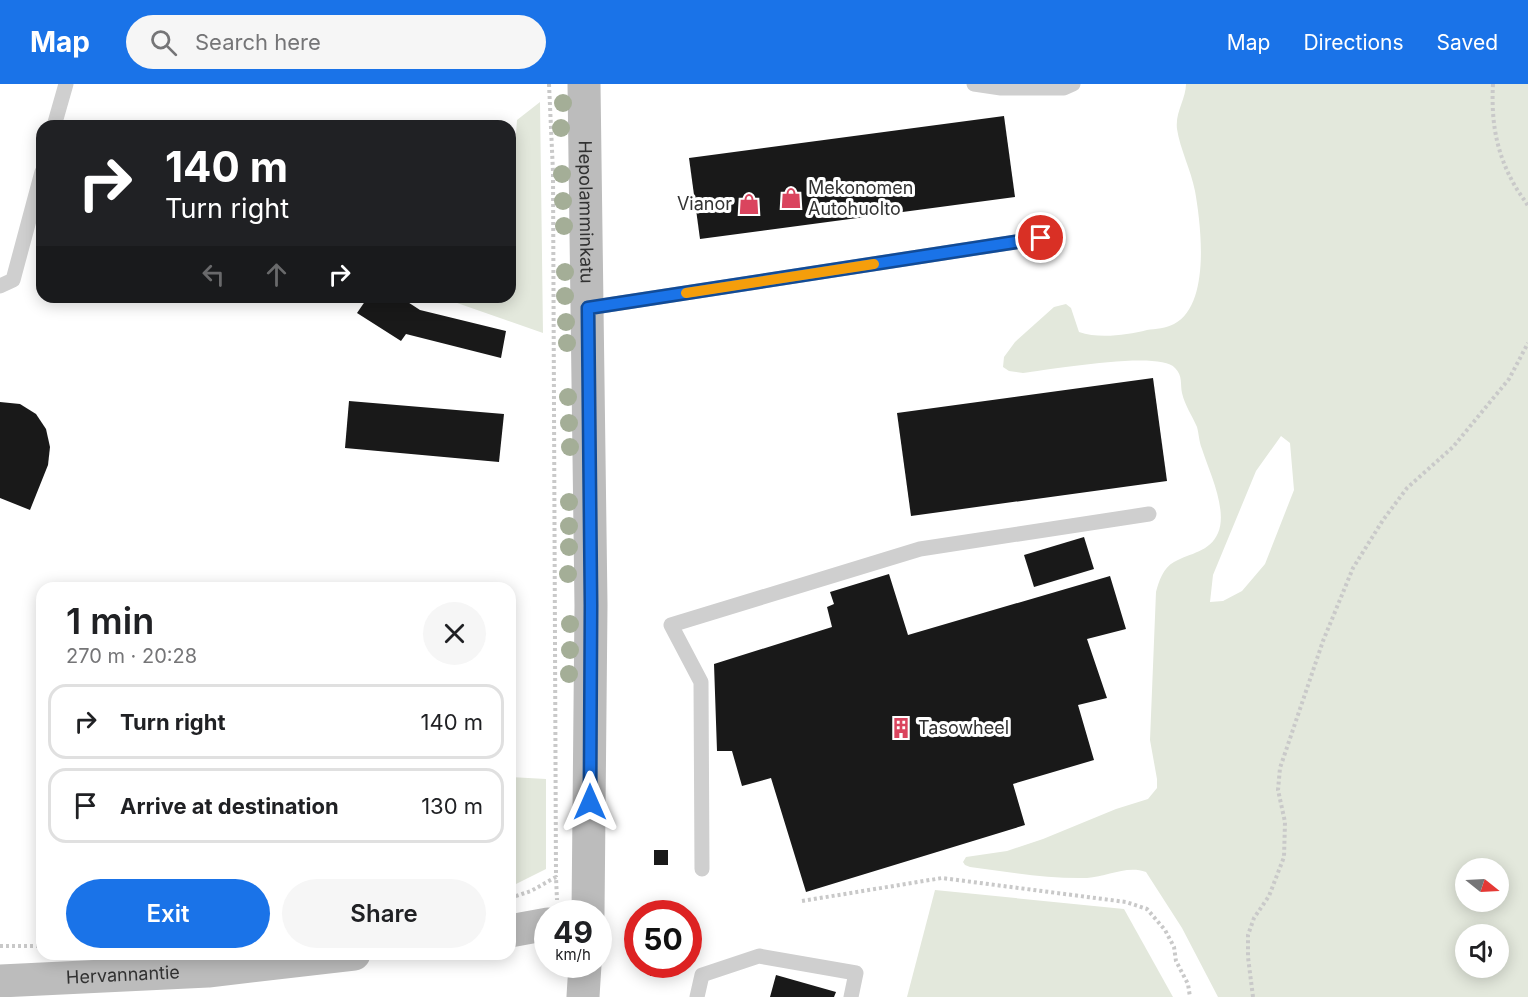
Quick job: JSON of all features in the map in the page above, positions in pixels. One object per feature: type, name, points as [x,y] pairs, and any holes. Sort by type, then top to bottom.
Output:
[{"type":"main road","name":"Hepolamminkatu","points":[[584,84],[591,605],[588,900]]},
{"type":"main road","points":[[516,929],[534,921]]},
{"type":"main road","name":"Hervannantie","points":[[0,981],[46,989],[302,960]]},
{"type":"main road","points":[[583,997],[584,978]]},
{"type":"lane","points":[[56,120],[66,84]]},
{"type":"lane","points":[[974,84],[1001,88],[1064,88],[1073,84]]},
{"type":"lane","points":[[0,286],[13,280],[36,194]]},
{"type":"lane","points":[[588,308],[1041,238]]},
{"type":"lane","points":[[702,870],[701,681],[671,625],[920,549],[1149,514]]},
{"type":"lane","points":[[697,997],[702,975],[759,956],[856,973],[851,997]]},
{"type":"path","points":[[549,84],[553,172],[556,877],[554,900]]},
{"type":"path","points":[[1493,84],[1492,121],[1501,154],[1515,185],[1528,206]]},
{"type":"path","points":[[1253,997],[1248,935],[1254,918],[1269,896],[1284,857],[1285,822],[1278,790],[1280,768],[1336,606],[1353,568],[1383,520],[1407,488],[1453,447],[1484,411],[1509,379],[1528,343]]},
{"type":"path","points":[[516,896],[531,891],[556,877]]},
{"type":"path","points":[[802,901],[942,878],[1126,902],[1147,909],[1165,930],[1174,946],[1176,961],[1188,984],[1190,997]]},
{"type":"path","points":[[0,946],[36,945]]},
{"type":"shaded area","points":[[1186,84],[1528,84],[1528,997],[1218,997],[1182,928],[1146,872],[1131,870],[1087,878],[1058,877],[970,867],[963,862],[966,857],[1007,851],[1043,839],[1116,809],[1148,799],[1157,788],[1150,740],[1156,592],[1167,568],[1174,562],[1210,544],[1218,533],[1221,513],[1197,427],[1183,398],[1179,374],[1175,368],[1165,363],[1149,361],[1104,363],[1023,373],[1009,371],[1003,367],[1004,357],[1015,342],[1054,307],[1066,304],[1071,308],[1079,332],[1104,336],[1164,327],[1174,324],[1186,314],[1194,300],[1198,283],[1201,243],[1195,191],[1177,129]],"holes":[[[1281,436],[1290,443],[1294,490],[1265,564],[1242,591],[1223,601],[1210,602],[1213,575],[1256,471]]]},
{"type":"shaded area","points":[[540,102],[543,333],[457,303],[516,303],[517,120]]},
{"type":"shaded area","points":[[516,777],[546,779],[546,869],[516,884]]},
{"type":"shaded area","points":[[935,890],[1124,909],[1173,997],[907,997]]},
{"type":"building","points":[[1004,116],[1015,197],[700,239],[689,158]]},
{"type":"building","points":[[364,303],[409,303],[420,310],[506,331],[501,358],[406,334],[401,341],[357,313]]},
{"type":"building","points":[[1153,378],[1167,481],[911,516],[897,413]]},
{"type":"building","points":[[349,401],[504,414],[499,462],[345,448]]},
{"type":"building","points":[[0,402],[20,404],[36,414],[46,429],[50,447],[48,465],[30,510],[0,498]]},
{"type":"building","points":[[1084,537],[1094,569],[1034,587],[1024,555]]},
{"type":"building","name":"Tasowheel","points":[[889,574],[908,635],[1110,576],[1126,629],[1087,639],[1107,698],[1078,705],[1094,760],[1013,784],[1025,825],[806,892],[771,778],[742,786],[732,751],[717,751],[714,664],[832,627],[827,607],[834,604],[830,592]]},
{"type":"building","points":[[654,850],[668,850],[668,865],[654,865]]},
{"type":"building","points":[[776,975],[836,992],[834,997],[770,997]]},
{"type":"slow traffic","points":[[686,293],[874,264]]},
{"type":"place","name":"Mekonomen Autohuolto","points":[[791,198]]},
{"type":"place","name":"Vianor","points":[[749,204]]},
{"type":"place","name":"Tasowheel","points":[[901,728]]},
{"type":"route","points":[[590,802],[588,308],[1041,238]]}]
